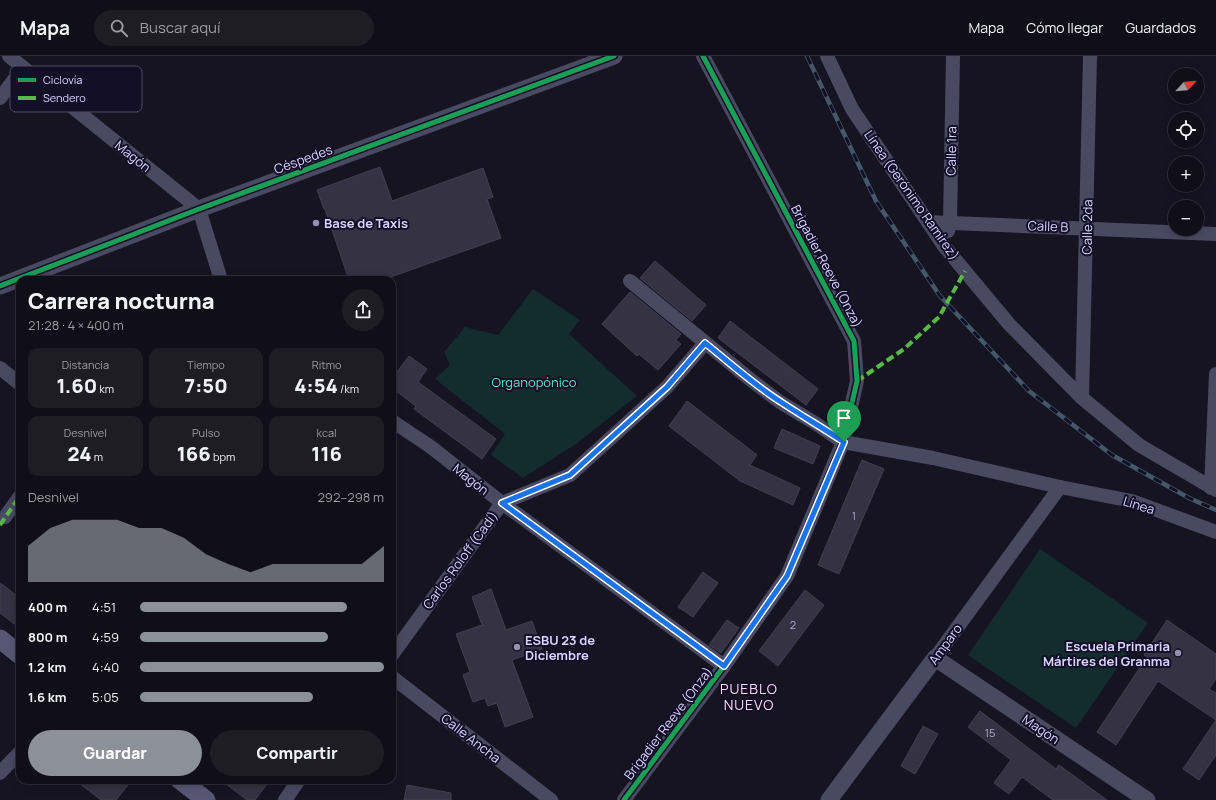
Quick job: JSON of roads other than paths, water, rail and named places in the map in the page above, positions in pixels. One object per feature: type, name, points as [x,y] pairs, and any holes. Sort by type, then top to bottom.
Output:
[{"type":"main road","points":[[0,639],[16,652]]},
{"type":"main road","points":[[185,784],[206,800]]},
{"type":"street","name":"Magón","points":[[8,56],[20,66]]},
{"type":"street","name":"Céspedes","points":[[26,276],[585,61],[614,56]]},
{"type":"street","name":"Brigadier Reeve (Onza)","points":[[624,800],[724,666],[787,576],[844,442],[857,381],[854,340],[703,56]]},
{"type":"street","name":"Línea (Gerónimo Ramírez)","points":[[827,56],[852,108],[944,246],[1009,324],[1082,398],[1139,445],[1214,489]]},
{"type":"street","name":"Calle 1ra","points":[[944,246],[950,224],[953,56]]},
{"type":"street","name":"Calle 2da","points":[[1082,398],[1090,56]]},
{"type":"street","points":[[0,98],[10,85]]},
{"type":"street","name":"Magón","points":[[78,112],[199,209]]},
{"type":"street","points":[[199,209],[220,276]]},
{"type":"street","name":"Calle B","points":[[928,222],[950,224],[1087,227],[1216,234]]},
{"type":"street","name":"Céspedes","points":[[0,286],[16,280]]},
{"type":"street","points":[[630,282],[780,402],[815,422],[844,442]]},
{"type":"street","name":"Carlos Roloff (Cadí)","points":[[396,649],[502,503],[570,475],[667,387],[705,343]]},
{"type":"street","points":[[0,368],[16,381]]},
{"type":"street","points":[[1214,489],[1216,374]]},
{"type":"street","name":"Magón","points":[[396,424],[431,447],[502,503],[724,666]]},
{"type":"street","name":"Línea","points":[[844,442],[933,458],[1060,487],[1132,501],[1216,532]]},
{"type":"street","name":"Amparo","points":[[829,800],[1060,487]]},
{"type":"street","points":[[5,518],[16,502]]},
{"type":"street","name":"Magón","points":[[935,658],[1147,800]]},
{"type":"street","name":"Calle Ancha","points":[[396,680],[550,800]]},
{"type":"street","points":[[0,773],[16,756]]},
{"type":"street","points":[[285,800],[296,784]]},
{"type":"railway","points":[[807,56],[876,201],[940,296],[1029,391],[1112,455],[1189,498],[1216,510]]},
{"type":"place","name":"Base de Taxis","points":[[316,223]]},
{"type":"place","name":"ESBU 23 de Diciembre","points":[[517,647]]},
{"type":"place","name":"Escuela Primaria Mártires del Granma","points":[[1178,653]]},
{"type":"district","name":"PUEBLO NUEVO","points":[[749,696]]},
{"type":"park label","name":"Organopónico","points":[[534,382]]}]
